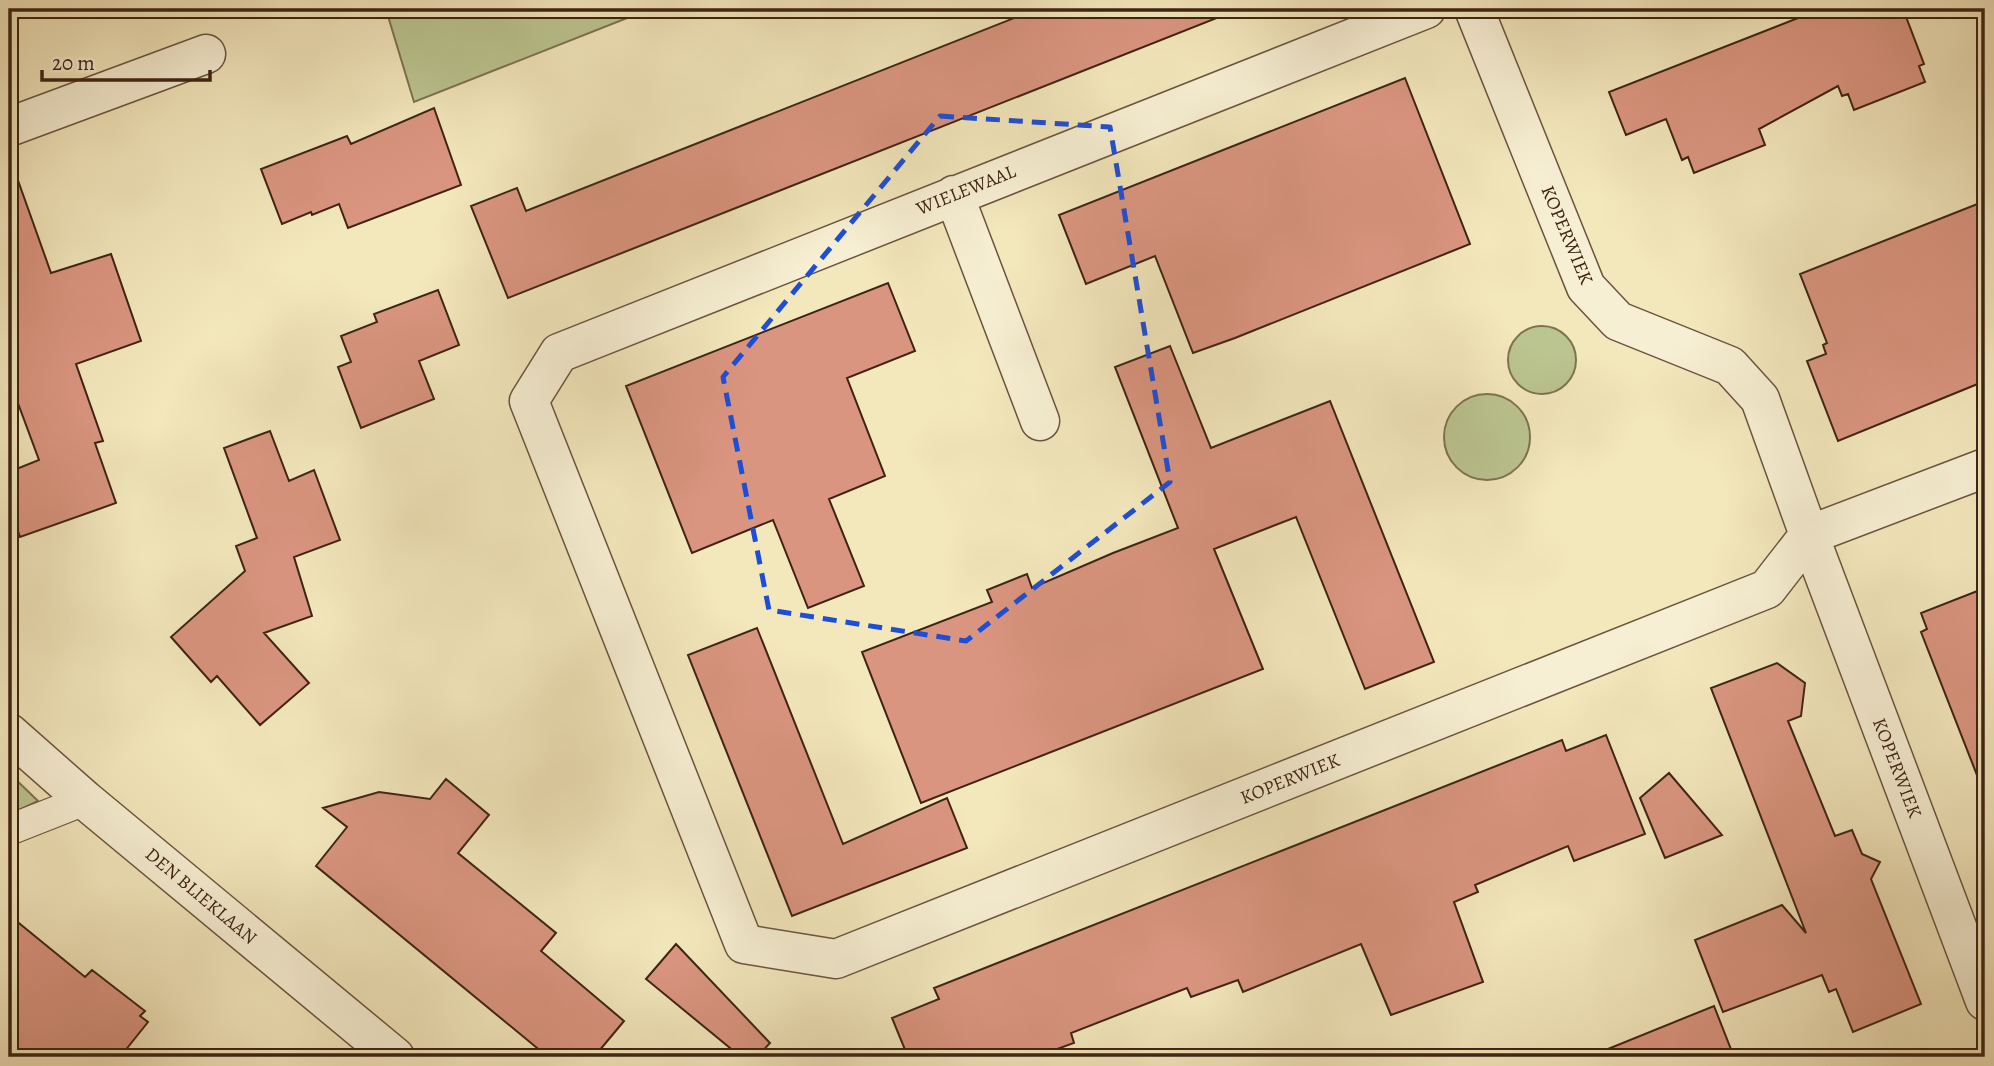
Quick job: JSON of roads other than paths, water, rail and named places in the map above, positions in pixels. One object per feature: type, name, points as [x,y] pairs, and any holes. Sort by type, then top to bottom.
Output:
[{"type":"street","name":"WIELEWAAL","points":[[744,944],[529,401],[559,353],[1426,9]]},
{"type":"street","name":"KOPERWIEK","points":[[1474,9],[1586,287],[1618,321],[1730,366],[1760,399],[1985,1001]]},
{"type":"street","points":[[9,127],[206,54]]},
{"type":"street","points":[[954,195],[1040,421]]},
{"type":"street","points":[[1809,535],[1985,468]]},
{"type":"street","name":"KOPERWIEK","points":[[744,944],[836,959],[1767,589],[1809,535]]},
{"type":"street","name":"DEN BLIEKLAAN","points":[[9,733],[85,800],[395,1057]]},
{"type":"lane","points":[[9,830],[85,800]]}]
